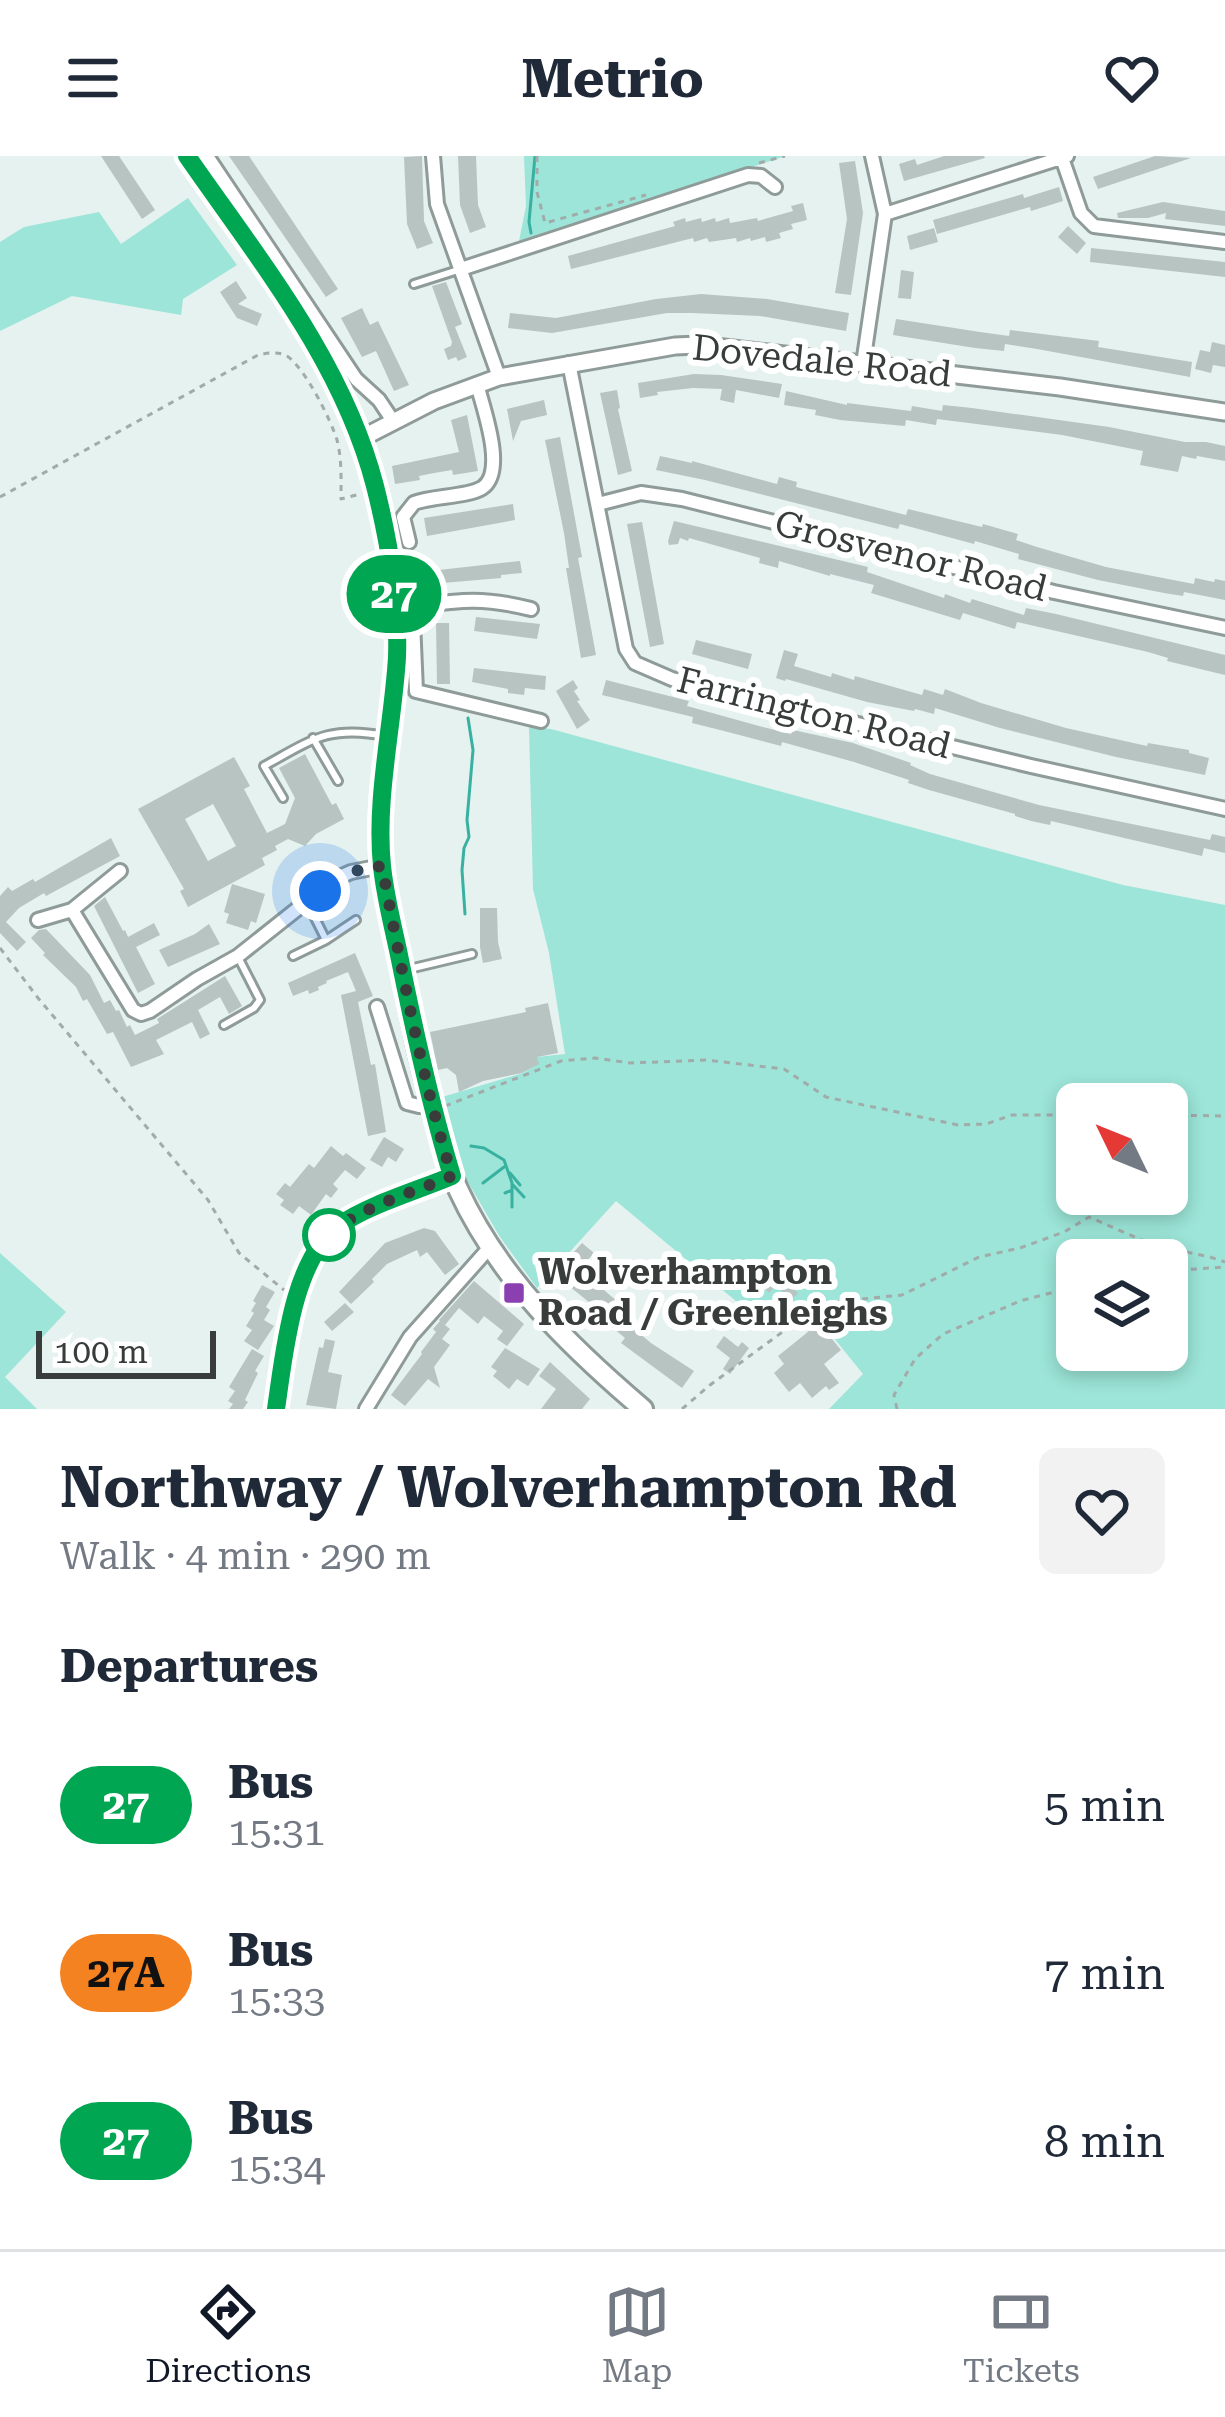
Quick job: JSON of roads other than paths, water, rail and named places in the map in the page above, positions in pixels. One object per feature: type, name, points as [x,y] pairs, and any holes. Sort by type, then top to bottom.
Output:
[{"type":"main road","points":[[187,156],[321,353],[344,397],[376,488],[392,571],[405,606],[381,825],[382,866],[431,1108],[452,1176],[490,1246],[542,1315],[643,1409]]},
{"type":"street","points":[[207,156],[356,379],[380,400],[394,421]]},
{"type":"street","points":[[433,156],[437,204],[499,377]]},
{"type":"street","points":[[863,364],[885,214],[872,156]]},
{"type":"street","points":[[885,214],[1065,157],[1081,213],[1094,226],[1225,242]]},
{"type":"street","points":[[461,269],[748,175],[761,176],[775,187]]},
{"type":"street","name":"Dovedale Road","points":[[361,439],[499,377],[698,345],[1060,387],[1225,412]]},
{"type":"street","name":"Farrington Road","points":[[569,363],[626,649],[634,663],[673,679],[1225,809]]},
{"type":"street","points":[[409,542],[403,517],[414,503],[477,490],[492,476],[494,462],[477,384]]},
{"type":"street","name":"Grosvenor Road","points":[[598,504],[641,493],[682,500],[1054,592],[1225,628]]},
{"type":"street","points":[[398,496],[409,508]]},
{"type":"street","points":[[531,609],[482,599],[405,606],[416,691],[541,721]]},
{"type":"street","points":[[72,910],[133,1010],[141,1014],[238,956],[335,879],[382,866]]},
{"type":"street","points":[[38,920],[72,910],[120,871]]},
{"type":"street","points":[[377,1007],[406,1103],[431,1108]]},
{"type":"street","points":[[275,1409],[295,1299],[317,1251],[339,1226],[452,1176]]},
{"type":"street","points":[[366,1409],[410,1337],[490,1246]]},
{"type":"lane","points":[[414,284],[461,269]]},
{"type":"lane","points":[[283,798],[264,766],[313,738],[352,729],[390,736]]},
{"type":"lane","points":[[313,738],[338,781]]},
{"type":"lane","points":[[306,901],[326,940]]},
{"type":"lane","points":[[293,956],[356,920]]},
{"type":"lane","points":[[402,971],[472,954]]},
{"type":"lane","points":[[224,1024],[260,1000],[238,956]]},
{"type":"waterway","points":[[531,233],[535,156]]},
{"type":"waterway","points":[[465,914],[462,870],[469,837],[473,750],[468,718]]},
{"type":"waterway","points":[[471,1146],[504,1160],[512,1183],[512,1207]]},
{"type":"waterway","points":[[483,1183],[504,1167]]},
{"type":"waterway","points":[[510,1173],[520,1185]]},
{"type":"waterway","points":[[513,1185],[524,1197]]},
{"type":"waterway","points":[[505,1193],[510,1191]]},
{"type":"place","name":"Wolverhampton Road / Greenleighs","points":[[514,1293]]}]
